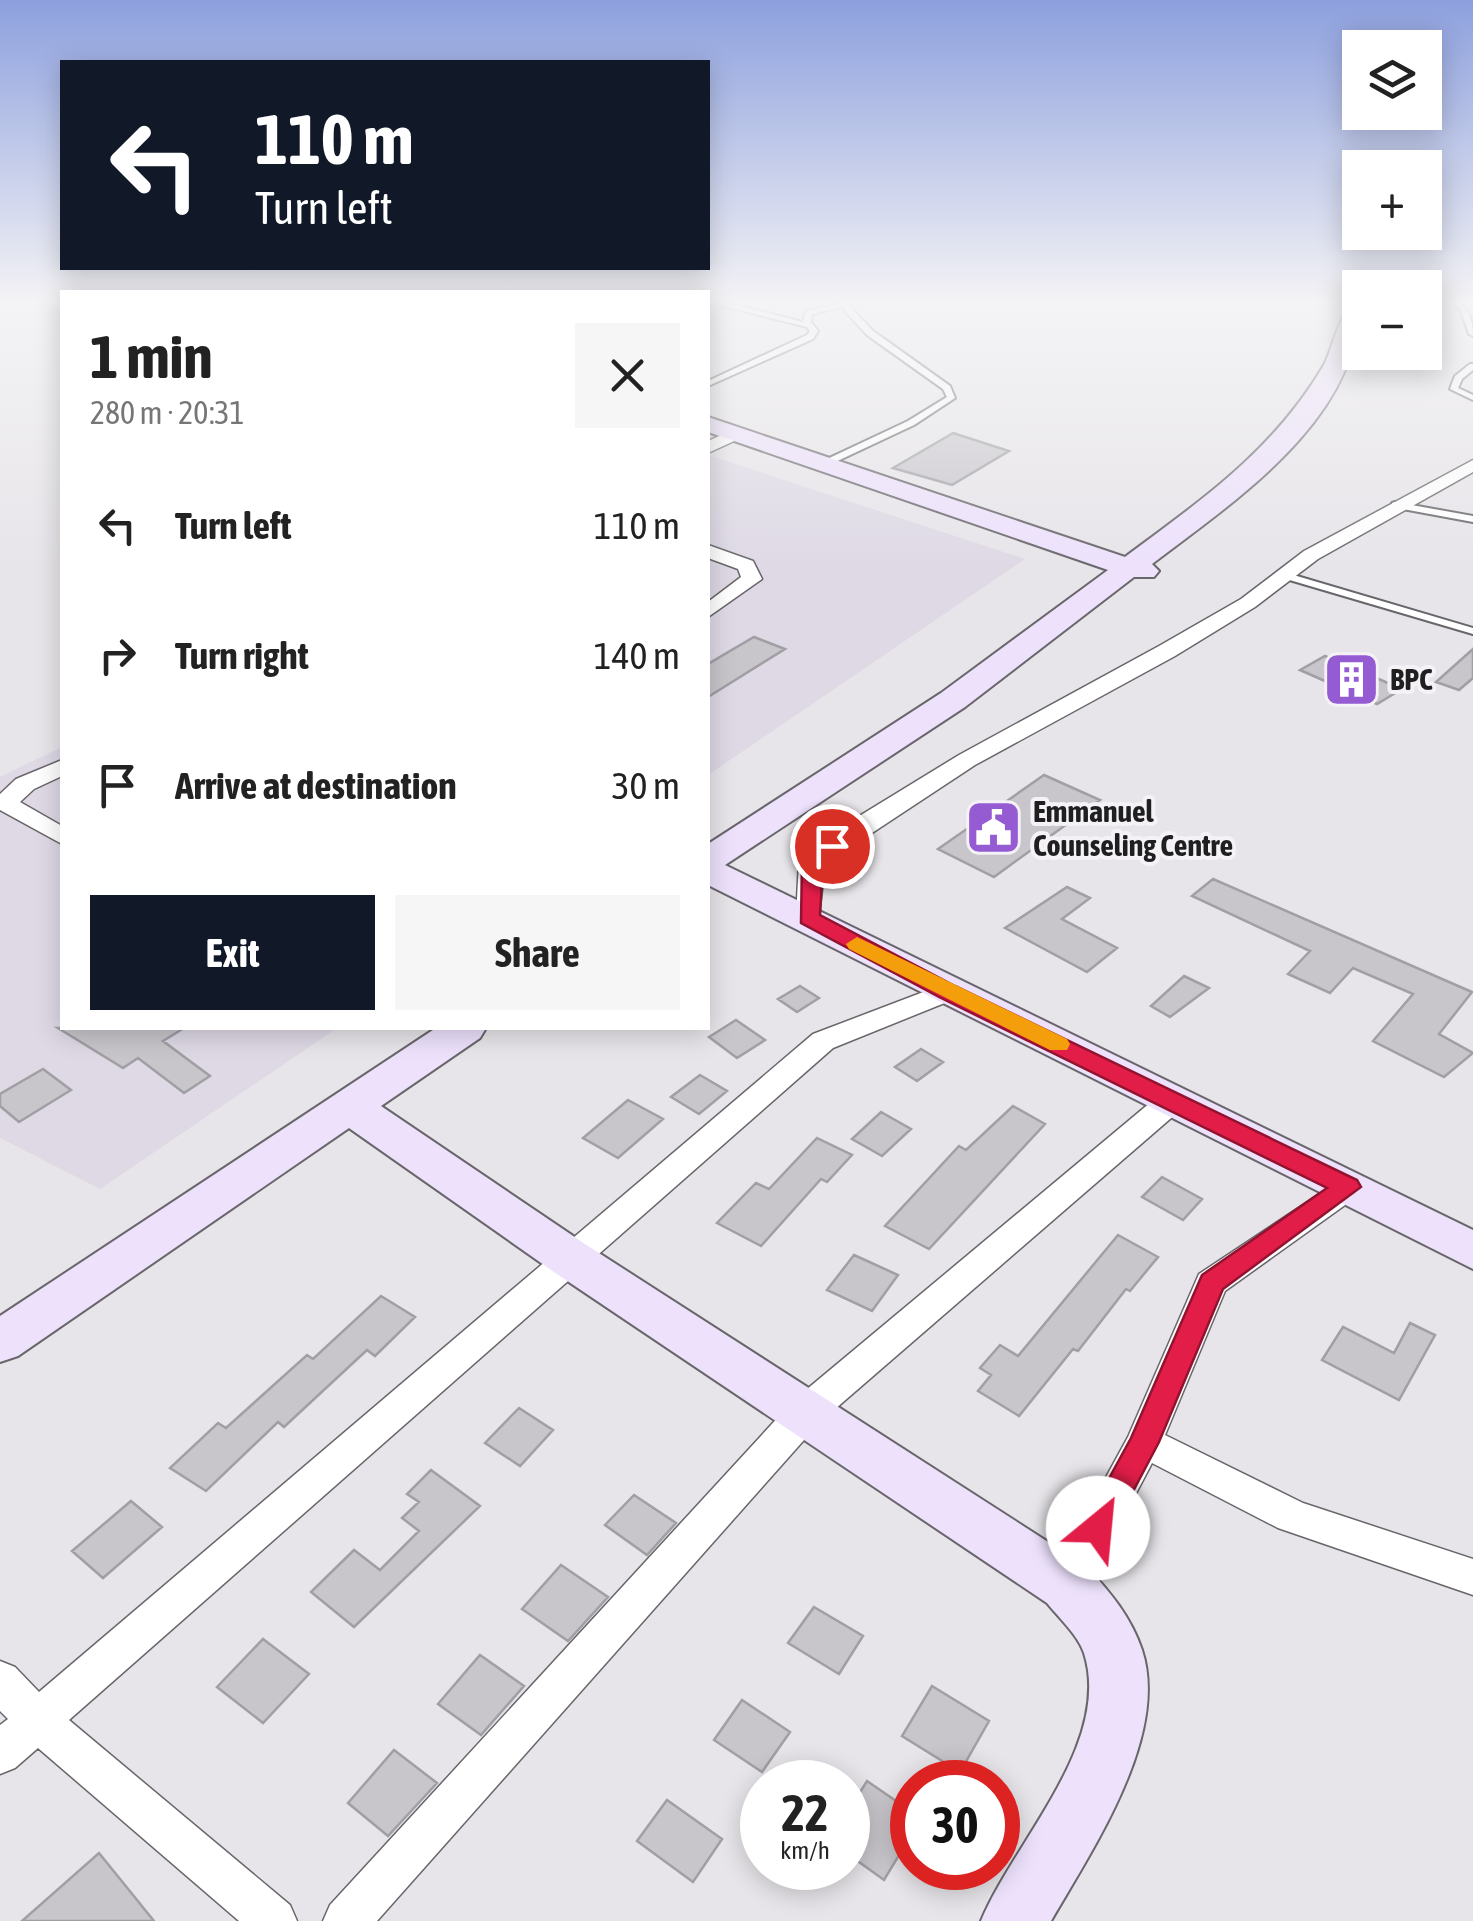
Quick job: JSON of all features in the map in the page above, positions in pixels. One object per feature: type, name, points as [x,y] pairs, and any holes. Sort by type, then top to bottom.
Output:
[{"type":"street","points":[[710,859],[1018,654],[1062,632],[1137,569],[1210,516],[1220,499],[1263,462],[1306,414],[1321,390]]},
{"type":"street","points":[[710,425],[828,462],[1027,537],[1137,569]]},
{"type":"street","points":[[710,447],[736,434]]},
{"type":"street","points":[[809,918],[812,861],[852,831],[1053,710],[1248,603],[1280,574],[1394,505],[1473,465]]},
{"type":"street","points":[[710,552],[746,566],[752,579],[710,610]]},
{"type":"street","points":[[60,768],[25,784],[6,802],[17,813],[60,835]]},
{"type":"street","points":[[710,872],[1473,1251]]},
{"type":"street","points":[[0,1753],[823,1041],[947,992]]},
{"type":"street","points":[[0,1342],[462,1030]]},
{"type":"street","points":[[346,1921],[808,1411],[1174,1100]]},
{"type":"street","points":[[351,1106],[570,1259],[808,1411],[1067,1585],[1100,1623],[1115,1656],[1116,1708],[1095,1780],[1014,1921]]},
{"type":"street","points":[[1067,1585],[1144,1442],[1212,1282],[1348,1187]]},
{"type":"street","points":[[1144,1442],[1292,1516],[1473,1577]]},
{"type":"street","points":[[0,1681],[40,1722],[274,1921]]},
{"type":"lane","points":[[828,462],[911,423],[951,398],[947,390]]},
{"type":"lane","points":[[1394,505],[1473,519]]},
{"type":"lane","points":[[1280,574],[1473,632]]},
{"type":"shaded area","points":[[710,456],[1025,559],[710,774]]},
{"type":"shaded area","points":[[60,748],[60,1030],[334,1030],[100,1189],[0,1138],[0,777]]},
{"type":"building","points":[[953,433],[1009,451],[952,485],[893,468]]},
{"type":"building","points":[[754,637],[785,649],[710,696],[710,663]]},
{"type":"building","points":[[1473,649],[1473,678],[1459,690],[1436,682]]},
{"type":"building","name":"BPC","points":[[1325,656],[1402,689],[1377,704],[1300,670]]},
{"type":"building","points":[[1044,775],[1100,800],[994,877],[938,849]]},
{"type":"building","points":[[1213,879],[1472,992],[1439,1034],[1473,1053],[1444,1077],[1373,1041],[1413,994],[1353,968],[1330,993],[1288,974],[1310,951],[1192,896]]},
{"type":"building","points":[[1067,887],[1090,898],[1062,919],[1117,948],[1087,972],[1005,928]]},
{"type":"building","points":[[1184,976],[1209,988],[1170,1017],[1151,1006]]},
{"type":"building","points":[[800,986],[819,998],[797,1012],[778,999]]},
{"type":"building","points":[[736,1020],[765,1040],[737,1058],[709,1037]]},
{"type":"building","points":[[61,1030],[181,1030],[163,1041],[210,1076],[184,1093],[138,1058],[123,1068]]},
{"type":"building","points":[[921,1049],[943,1062],[917,1081],[895,1067]]},
{"type":"building","points":[[43,1069],[71,1090],[19,1122],[0,1106],[0,1094]]},
{"type":"building","points":[[700,1075],[727,1091],[699,1114],[671,1097]]},
{"type":"building","points":[[628,1100],[663,1119],[618,1158],[583,1138]]},
{"type":"building","points":[[1013,1106],[1045,1124],[929,1249],[885,1226],[959,1146],[966,1150]]},
{"type":"building","points":[[881,1112],[911,1129],[882,1156],[852,1139]]},
{"type":"building","points":[[817,1138],[852,1155],[827,1182],[821,1179],[761,1246],[717,1223],[756,1183],[769,1189]]},
{"type":"building","points":[[1162,1177],[1202,1199],[1183,1220],[1142,1197]]},
{"type":"building","points":[[1118,1235],[1158,1257],[1130,1291],[1126,1289],[1078,1351],[1073,1349],[1019,1416],[978,1391],[991,1375],[980,1368],[1000,1345],[1018,1356]]},
{"type":"building","points":[[854,1255],[898,1275],[872,1311],[827,1290]]},
{"type":"building","points":[[381,1296],[415,1317],[375,1356],[367,1350],[284,1427],[278,1422],[206,1491],[170,1468],[218,1423],[226,1428],[307,1355],[313,1359]]},
{"type":"building","points":[[1410,1323],[1435,1335],[1399,1400],[1322,1360],[1343,1327],[1394,1353]]},
{"type":"building","points":[[519,1408],[553,1430],[520,1466],[485,1443]]},
{"type":"building","points":[[431,1470],[480,1506],[354,1627],[311,1592],[354,1550],[380,1570],[419,1531],[402,1518],[419,1502],[407,1494]]},
{"type":"building","points":[[634,1495],[676,1523],[647,1555],[605,1525]]},
{"type":"building","points":[[131,1501],[162,1527],[103,1578],[72,1551]]},
{"type":"building","points":[[561,1565],[608,1597],[568,1641],[522,1609]]},
{"type":"building","points":[[814,1607],[863,1636],[839,1674],[788,1643]]},
{"type":"building","points":[[263,1639],[309,1674],[263,1723],[217,1687]]},
{"type":"building","points":[[480,1655],[524,1686],[481,1735],[438,1704]]},
{"type":"building","points":[[932,1686],[989,1721],[967,1760],[941,1760],[902,1736]]},
{"type":"building","points":[[742,1700],[790,1732],[770,1760],[744,1760],[714,1740]]},
{"type":"building","points":[[394,1750],[437,1783],[388,1836],[348,1803]]},
{"type":"building","points":[[870,1783],[890,1797],[890,1870],[884,1880],[870,1870]]},
{"type":"building","points":[[667,1800],[722,1839],[693,1882],[637,1841]]},
{"type":"building","points":[[99,1853],[154,1921],[22,1921]]},
{"type":"slow traffic","points":[[857,944],[1058,1044]]},
{"type":"place","name":"BPC","points":[[1351,679]]},
{"type":"place","name":"Emmanuel Counseling Centre","points":[[994,828]]},
{"type":"route","points":[[832,846],[812,861],[809,918],[947,992],[1348,1187],[1212,1282],[1144,1442],[1098,1528]]}]
